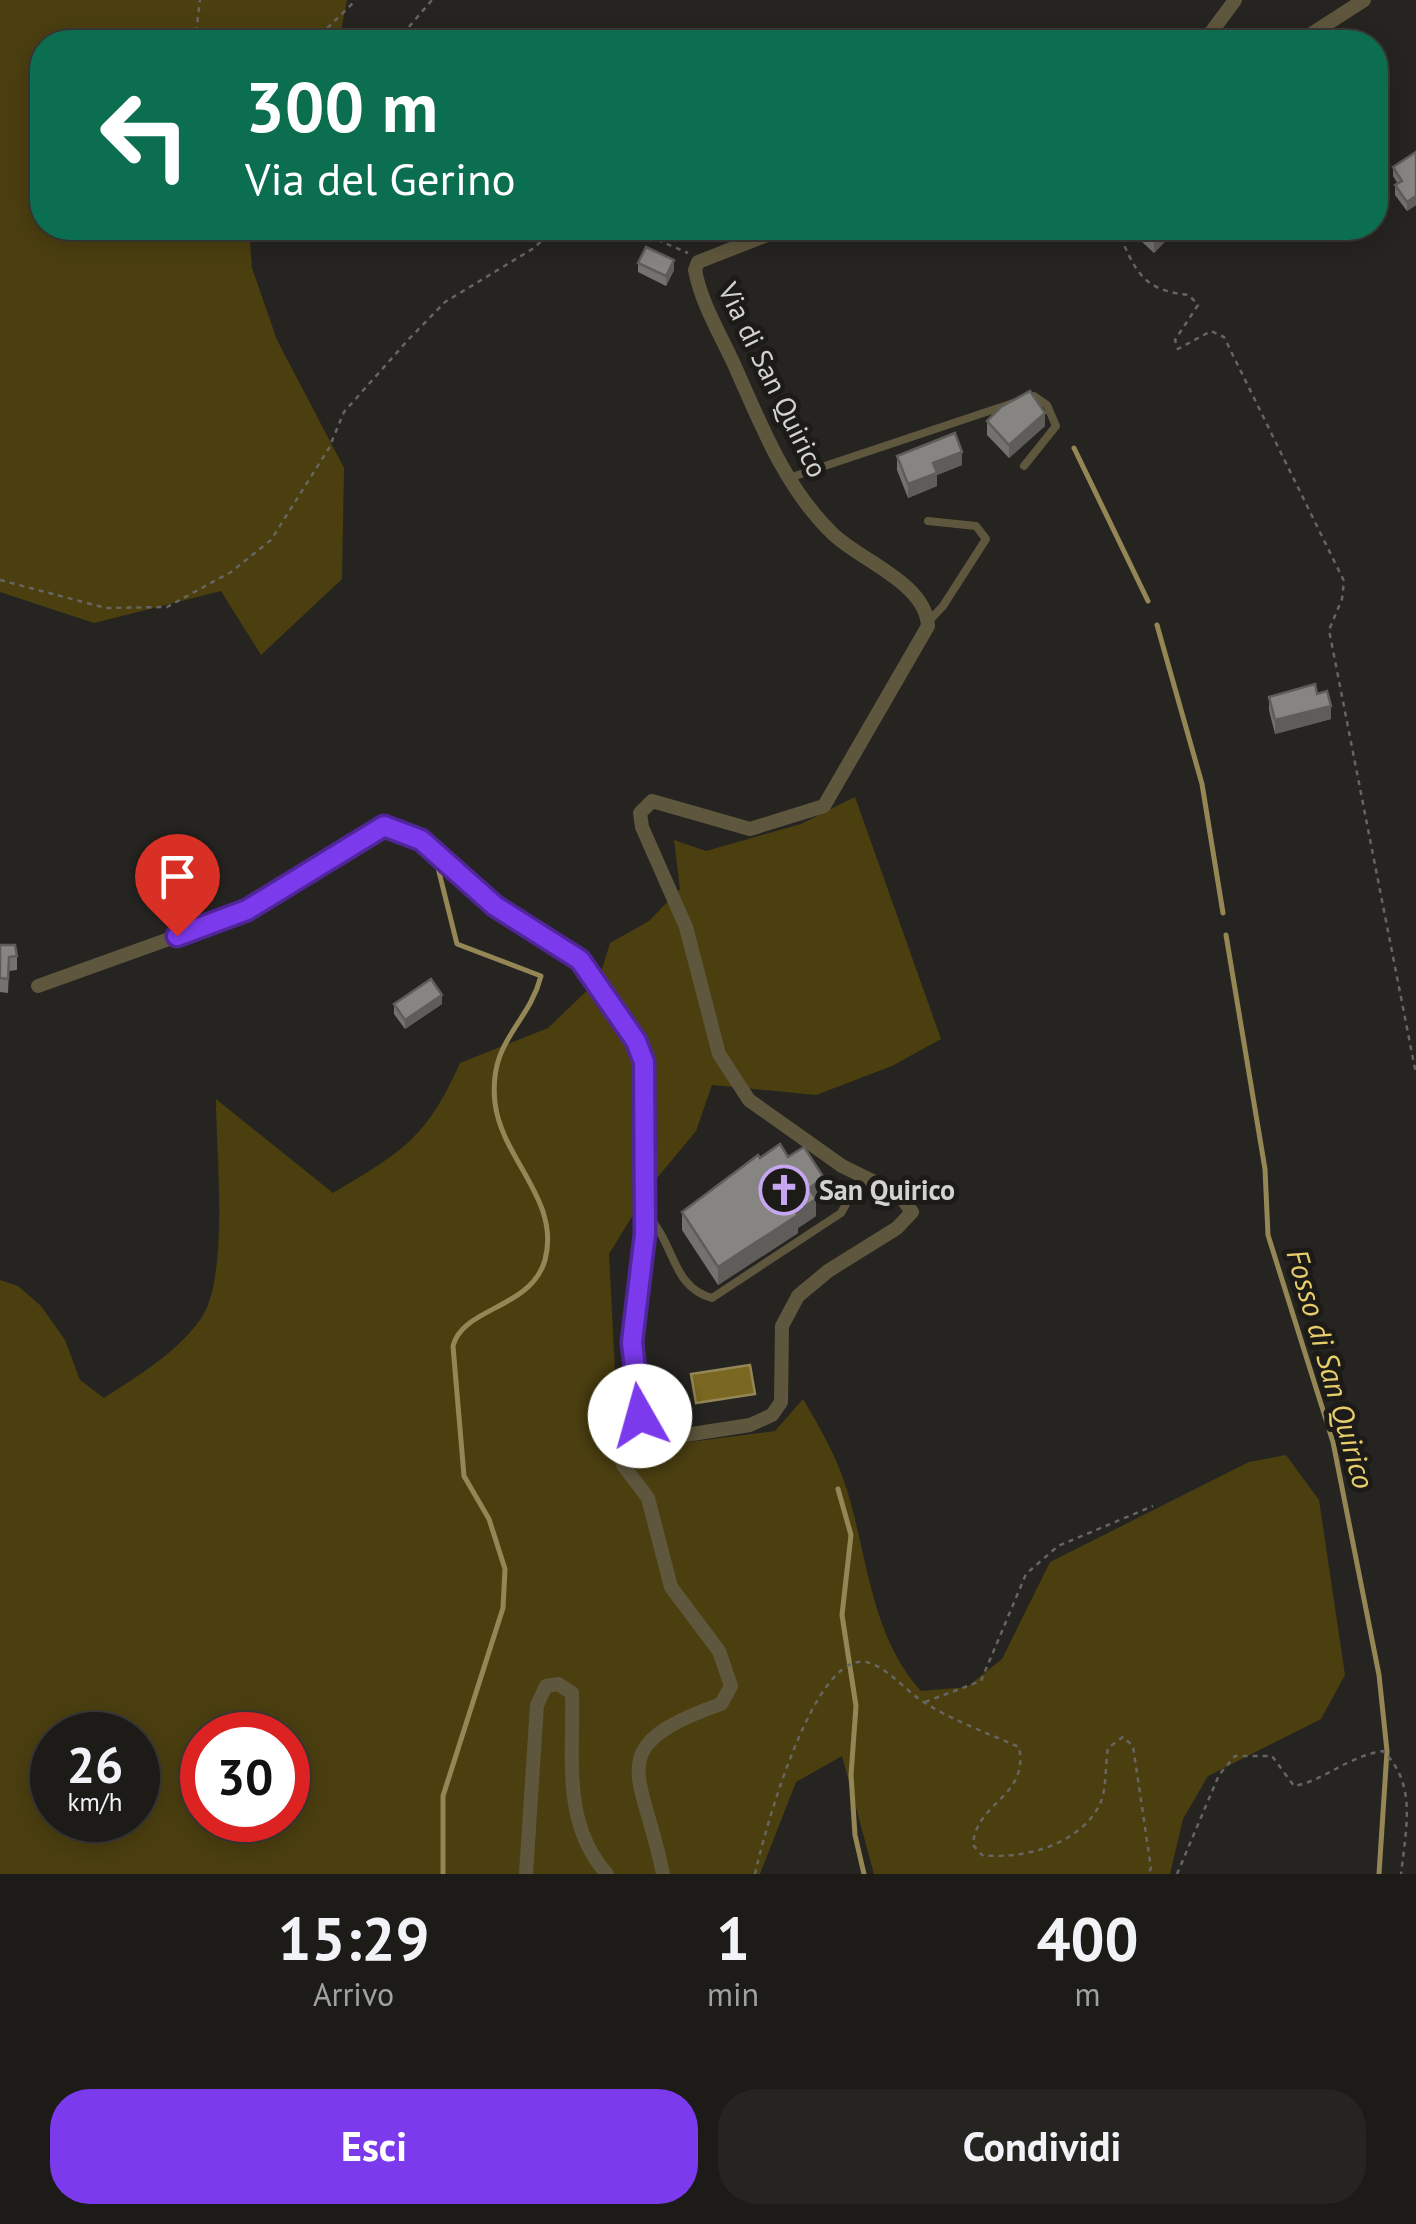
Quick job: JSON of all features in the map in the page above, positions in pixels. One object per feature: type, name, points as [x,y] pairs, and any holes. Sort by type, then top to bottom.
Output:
[{"type":"street","points":[[1213,30],[1236,0]]},
{"type":"street","points":[[1318,30],[1364,0]]},
{"type":"street","points":[[702,259],[753,240]]},
{"type":"street","name":"Via di San Quirico","points":[[702,259],[695,270],[706,305],[790,478],[832,534],[915,594],[928,622]]},
{"type":"street","points":[[663,1874],[636,1768],[643,1744],[676,1720],[721,1704],[732,1686],[719,1651],[678,1600],[648,1498],[623,1465],[614,1430],[625,1416],[640,1416],[679,1436],[750,1425],[777,1410],[781,1394],[779,1342],[798,1296],[828,1271],[898,1228],[912,1212],[900,1194],[862,1176],[749,1100],[719,1054],[686,926],[642,827],[640,813],[652,802],[750,830],[824,806],[928,622]]},
{"type":"street","points":[[38,986],[247,910],[384,826],[421,840],[495,906],[580,960],[636,1041],[644,1062],[645,1220],[632,1342],[640,1416]]},
{"type":"street","points":[[526,1874],[537,1705],[546,1686],[558,1684],[572,1693],[574,1806],[607,1874]]},
{"type":"lane","points":[[790,478],[1034,396],[1047,404],[1056,426],[1024,466]]},
{"type":"lane","points":[[928,521],[976,526],[986,539],[954,592],[928,622]]},
{"type":"lane","points":[[645,1220],[653,1222],[663,1234],[683,1281],[695,1293],[712,1298],[841,1213],[862,1176]]},
{"type":"path","points":[[196,30],[200,0]]},
{"type":"path","points":[[325,30],[356,0]]},
{"type":"path","points":[[406,30],[432,0]]},
{"type":"path","points":[[0,580],[106,608],[166,607],[231,572],[271,540],[329,448],[344,412],[408,340],[445,302],[542,240]]},
{"type":"path","points":[[659,240],[702,259]]},
{"type":"path","points":[[1122,240],[1140,278],[1164,293],[1190,295],[1198,305],[1175,340],[1178,349],[1210,332],[1224,337],[1344,581],[1342,598],[1329,630],[1416,1074]]},
{"type":"path","points":[[924,1702],[981,1680],[1026,1574],[1058,1546],[1153,1506]]},
{"type":"path","points":[[755,1874],[801,1732],[828,1679],[855,1662],[870,1663],[924,1702],[1019,1747],[1021,1760],[1014,1786],[989,1809],[974,1832],[973,1846],[982,1855],[1009,1858],[1046,1848],[1078,1830],[1100,1803],[1108,1748],[1123,1736],[1133,1746],[1151,1868],[1148,1874]]},
{"type":"path","points":[[1177,1874],[1219,1775],[1236,1756],[1272,1756],[1294,1786],[1312,1783],[1359,1755],[1383,1751],[1404,1764]]},
{"type":"path","points":[[1401,1874],[1412,1800]]},
{"type":"shaded area","points":[[0,0],[347,0],[341,30],[30,30],[30,240],[250,240],[252,268],[277,340],[344,468],[342,579],[261,655],[221,591],[94,623],[0,592]]},
{"type":"shaded area","points":[[855,797],[941,1039],[892,1066],[816,1095],[712,1085],[696,1131],[652,1184],[609,1254],[617,1410],[650,1447],[775,1431],[803,1399],[843,1478],[873,1595],[891,1646],[921,1691],[967,1687],[1002,1659],[1050,1562],[1249,1462],[1286,1455],[1319,1500],[1345,1675],[1321,1719],[1208,1776],[1183,1819],[1170,1874],[874,1874],[842,1756],[796,1782],[760,1874],[0,1874],[0,1280],[18,1286],[41,1306],[65,1340],[80,1380],[104,1398],[179,1344],[200,1320],[209,1301],[218,1246],[216,1099],[333,1193],[410,1141],[436,1109],[460,1063],[548,1028],[599,979],[610,943],[649,921],[680,889],[674,840],[706,851],[801,824]]},
{"type":"shaded area","points":[[750,1365],[755,1394],[696,1403],[691,1374]]},
{"type":"building","points":[[1416,152],[1416,196],[1407,202],[1395,185],[1402,181],[1393,167]]},
{"type":"building","points":[[646,247],[674,260],[666,276],[638,263]]},
{"type":"building","points":[[1030,391],[1045,413],[1009,445],[987,421],[1001,407]]},
{"type":"building","points":[[955,433],[962,452],[933,463],[937,473],[908,484],[897,456]]},
{"type":"building","points":[[1315,684],[1317,694],[1327,691],[1331,706],[1275,720],[1269,697]]},
{"type":"building","points":[[0,945],[15,945],[17,956],[9,957],[8,979],[0,978]]},
{"type":"building","points":[[431,979],[442,995],[405,1020],[394,1004]]},
{"type":"building","points":[[780,1144],[788,1157],[804,1147],[824,1178],[809,1188],[816,1199],[718,1267],[682,1212],[758,1155],[760,1158]]},
{"type":"waterway","name":"Fosso di San Quirico","points":[[1074,448],[1148,601]]},
{"type":"waterway","name":"Fosso di San Quirico","points":[[1157,625],[1202,784],[1223,913]]},
{"type":"waterway","points":[[435,856],[457,944],[541,976],[503,1048],[494,1082],[500,1124],[538,1199],[548,1238],[545,1260],[526,1289],[470,1323],[453,1346],[464,1476],[489,1519],[505,1569],[503,1608],[443,1796],[443,1874]]},
{"type":"waterway","name":"Fosso di San Quirico","points":[[1226,935],[1265,1169],[1268,1235],[1333,1442],[1379,1675],[1387,1751],[1379,1874]]},
{"type":"waterway","points":[[838,1489],[851,1535],[842,1615],[856,1706],[851,1775],[855,1835],[864,1874]]},
{"type":"place","name":"San Quirico","points":[[784,1190]]},
{"type":"route","points":[[177,936],[247,910],[384,826],[421,840],[495,906],[580,960],[636,1041],[644,1062],[648,1152],[645,1234],[632,1342],[640,1416]]}]
